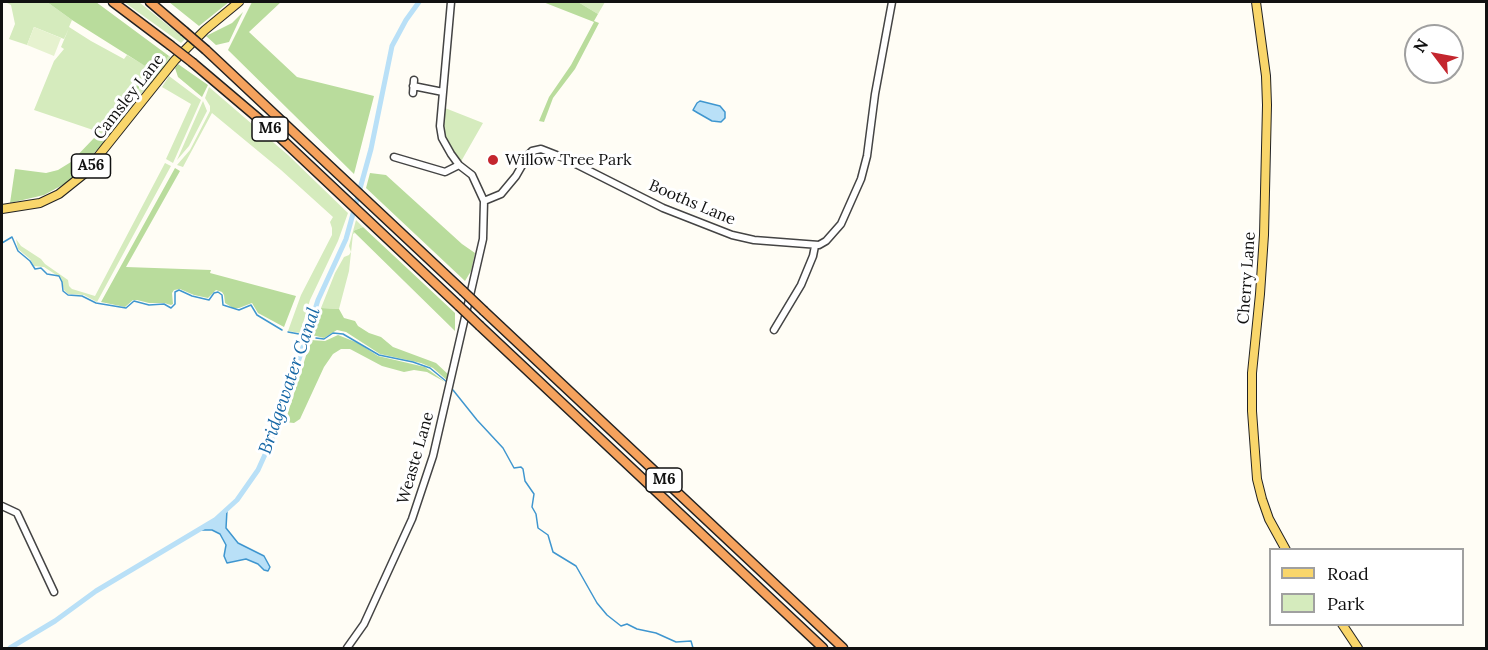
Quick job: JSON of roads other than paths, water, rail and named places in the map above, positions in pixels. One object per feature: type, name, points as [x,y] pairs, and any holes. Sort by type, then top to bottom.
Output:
[{"type":"highway","name":"M6","points":[[114,2],[193,63],[273,130],[824,648]]},
{"type":"highway","name":"M6","points":[[150,2],[206,50],[843,648]]},
{"type":"main road","name":"Camsley Lane","points":[[2,209],[40,203],[59,194],[84,174],[176,60],[205,30],[239,2]]},
{"type":"main road","name":"Cherry Lane","points":[[1256,2],[1266,76],[1267,105],[1264,235],[1252,373],[1253,420],[1257,479],[1262,499],[1269,519],[1285,548]]},
{"type":"main road","points":[[1343,626],[1359,648]]},
{"type":"street","points":[[451,2],[440,126],[442,138],[459,165],[472,175],[484,201]]},
{"type":"street","points":[[774,330],[801,285],[815,246],[826,241],[834,233],[861,179],[867,156],[892,2]]},
{"type":"street","points":[[413,87],[443,92]]},
{"type":"street","name":"Booths Lane","points":[[484,201],[501,194],[516,176],[528,155],[532,151],[541,149],[671,211],[732,236],[815,246]]},
{"type":"street","points":[[394,157],[446,172],[459,165]]},
{"type":"street","name":"Weaste Lane","points":[[347,648],[364,624],[416,508],[433,456],[479,263],[483,239],[484,201]]},
{"type":"street","points":[[2,506],[17,513],[54,592]]},
{"type":"water","points":[[700,101],[720,106],[725,112],[725,118],[721,122],[712,121],[693,110]]},
{"type":"water","points":[[227,510],[226,528],[238,543],[264,556],[270,567],[268,571],[246,559],[227,563],[224,556],[226,545],[220,534],[212,530],[200,530]]},
{"type":"waterway","name":"Bridgewater Canal","points":[[10,648],[55,621],[96,591],[215,520],[237,500],[258,470],[277,428],[318,300],[346,239],[371,149],[392,46],[419,2]]},
{"type":"waterway","points":[[2,243],[12,237],[18,251],[30,261],[35,269],[41,268],[47,274],[59,276],[63,291],[68,295],[82,296],[96,303],[126,308],[134,301],[149,305],[164,304],[171,308],[175,304],[175,292],[179,290],[209,300],[214,293],[218,292],[222,295],[223,305],[239,310],[251,305],[257,315],[282,330]]},
{"type":"waterway","points":[[288,332],[299,334]]},
{"type":"waterway","points":[[316,338],[324,339],[333,333],[343,334],[379,355],[430,368],[447,382]]},
{"type":"waterway","points":[[453,390],[503,448],[514,468],[523,469],[525,481],[534,494],[532,507],[536,514],[538,528],[548,535],[553,552],[576,566],[597,603],[607,615],[621,626],[627,624],[676,642],[691,641],[693,648]]},
{"type":"place","name":"Willow Tree Park","points":[[493,160]]}]
